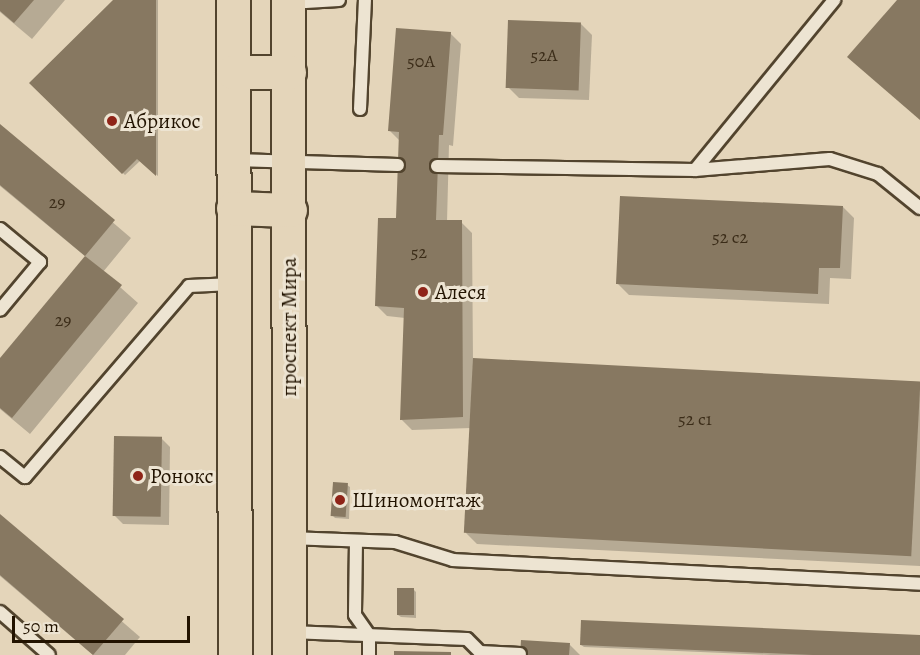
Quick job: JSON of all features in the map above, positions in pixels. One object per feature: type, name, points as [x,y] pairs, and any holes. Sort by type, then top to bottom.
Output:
[{"type":"main road","points":[[233,0],[235,655]]},
{"type":"main road","name":"проспект Мира","points":[[288,1],[289,644]]},
{"type":"main road","points":[[233,72],[289,72]]},
{"type":"main road","points":[[233,208],[290,210]]},
{"type":"lane","points":[[288,1],[339,0]]},
{"type":"lane","points":[[360,109],[365,0]]},
{"type":"lane","points":[[695,170],[834,0]]},
{"type":"lane","points":[[437,166],[695,170],[831,159],[878,174],[920,208]]},
{"type":"lane","points":[[233,160],[398,165]]},
{"type":"lane","points":[[0,229],[40,262],[0,310]]},
{"type":"lane","points":[[0,457],[25,477],[189,286],[234,284]]},
{"type":"lane","points":[[288,538],[396,542],[453,560],[920,584]]},
{"type":"lane","points":[[356,541],[355,615],[369,635],[369,655]]},
{"type":"lane","points":[[0,612],[49,655]]},
{"type":"lane","points":[[289,644],[369,635],[467,639],[479,653],[520,654]]},
{"type":"building","points":[[0,0],[34,0],[14,23],[0,11]]},
{"type":"building","name":"Абрикос","points":[[113,0],[156,0],[156,176],[137,159],[122,174],[29,83]]},
{"type":"building","points":[[897,0],[920,0],[920,120],[847,57]]},
{"type":"building","points":[[508,20],[581,23],[579,91],[506,88]]},
{"type":"building","points":[[396,28],[451,32],[443,135],[439,135],[436,220],[462,220],[463,417],[400,420],[404,308],[375,306],[378,218],[396,218],[399,132],[388,131]]},
{"type":"building","points":[[0,124],[115,220],[85,256],[0,185]]},
{"type":"building","points":[[620,196],[843,206],[840,268],[819,268],[818,294],[616,284]]},
{"type":"building","points":[[85,256],[122,285],[12,418],[0,408],[0,358]]},
{"type":"building","points":[[473,358],[920,381],[911,556],[464,533]]},
{"type":"building","name":"Ронокс","points":[[114,436],[162,437],[161,517],[113,516]]},
{"type":"building","name":"Шиномонтаж","points":[[333,482],[348,483],[346,517],[331,516]]},
{"type":"building","points":[[0,514],[124,619],[93,655],[0,575]]},
{"type":"building","points":[[397,588],[414,588],[414,615],[397,615]]},
{"type":"building","points":[[581,620],[920,635],[920,655],[813,655],[580,645]]},
{"type":"building","points":[[521,640],[570,643],[569,655],[520,655]]},
{"type":"building","points":[[394,651],[451,652],[451,655],[394,655]]},
{"type":"place","name":"Абрикос","points":[[112,121]]},
{"type":"place","name":"Алеся","points":[[423,292]]},
{"type":"place","name":"Ронокс","points":[[138,476]]},
{"type":"place","name":"Шиномонтаж","points":[[340,500]]}]
